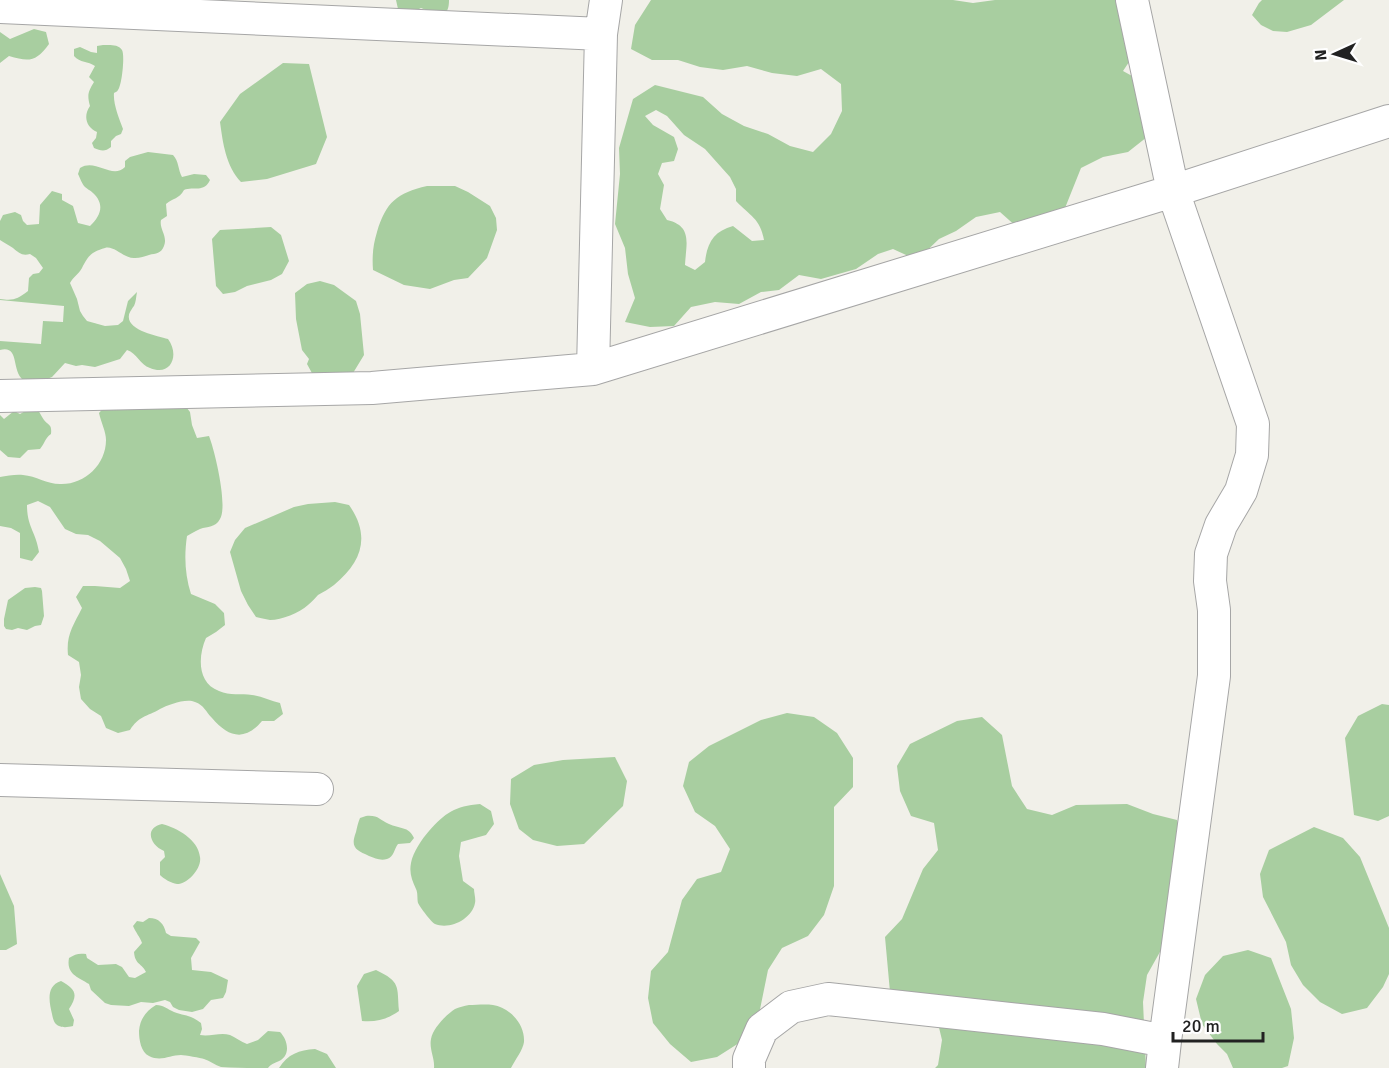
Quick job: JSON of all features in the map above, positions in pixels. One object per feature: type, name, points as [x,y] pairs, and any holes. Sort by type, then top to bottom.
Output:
[{"type":"street","points":[[593,369],[601,34],[606,0]]},
{"type":"street","points":[[749,1068],[749,1059],[762,1029],[791,1007],[828,999],[1103,1029],[1164,1054],[1214,676],[1211,554],[1221,525],[1241,491],[1252,455],[1253,424],[1173,191],[1132,0]]},
{"type":"street","points":[[0,7],[264,9],[601,34]]},
{"type":"street","points":[[0,396],[372,388],[593,369],[1173,191],[1389,121]]},
{"type":"street","points":[[0,780],[317,789]]},
{"type":"green space","points":[[396,0],[449,0],[448,9],[444,13],[431,15],[421,8],[403,13],[398,9]]},
{"type":"green space","points":[[651,0],[953,0],[973,3],[995,0],[1120,0],[1141,44],[1123,71],[1143,82],[1147,137],[1128,152],[1103,157],[1081,168],[1063,213],[1019,229],[1000,212],[976,217],[956,231],[939,239],[917,260],[893,249],[878,254],[856,269],[821,279],[799,275],[779,290],[761,292],[739,304],[715,302],[691,307],[674,326],[650,327],[625,322],[635,298],[628,274],[625,248],[615,224],[620,174],[619,148],[633,99],[655,85],[703,97],[722,114],[744,126],[768,134],[790,146],[813,152],[831,134],[842,111],[841,84],[821,69],[797,76],[772,73],[747,66],[723,70],[700,67],[678,60],[652,60],[631,49],[635,25]],"holes":[[[656,110],[667,116],[684,135],[705,149],[730,177],[736,189],[736,201],[757,222],[764,240],[752,241],[733,226],[726,228],[713,239],[705,262],[695,270],[685,265],[687,243],[684,231],[675,223],[667,220],[660,209],[664,185],[658,174],[662,163],[674,161],[678,149],[674,137],[653,125],[645,116]]]},
{"type":"green space","points":[[1262,0],[1344,0],[1311,25],[1287,32],[1273,31],[1261,25],[1252,15]]},
{"type":"green space","points":[[34,29],[46,32],[49,44],[40,54],[27,60],[9,56],[0,63],[0,32],[10,39]]},
{"type":"green space","points":[[114,45],[122,50],[121,82],[114,97],[123,129],[121,134],[111,141],[111,147],[107,150],[99,150],[94,148],[92,143],[97,132],[90,127],[86,117],[90,106],[90,88],[94,82],[89,77],[95,66],[76,58],[74,49],[80,47],[97,53],[97,46]]},
{"type":"green space","points":[[283,63],[309,64],[327,137],[316,164],[267,179],[241,182],[229,162],[220,122],[240,94]]},
{"type":"green space","points":[[148,152],[173,155],[182,177],[194,174],[206,175],[210,180],[202,188],[184,190],[178,197],[166,204],[167,216],[161,220],[165,242],[160,252],[131,258],[112,248],[100,250],[88,257],[70,283],[80,311],[87,321],[105,326],[118,325],[123,321],[128,301],[137,292],[129,320],[132,325],[143,332],[168,339],[173,352],[171,363],[163,370],[150,368],[127,350],[120,359],[95,367],[65,363],[52,377],[23,380],[19,376],[10,351],[0,350],[0,341],[41,344],[43,321],[63,322],[64,306],[0,300],[15,299],[28,291],[29,278],[43,268],[30,254],[21,254],[0,240],[0,221],[3,215],[15,212],[21,215],[27,225],[39,224],[40,205],[52,191],[62,194],[62,200],[73,206],[78,223],[90,226],[99,214],[100,206],[97,197],[82,183],[78,174],[80,168],[92,165],[109,170],[120,170],[125,167],[125,161],[130,157]]},
{"type":"green space","points":[[427,186],[455,186],[468,192],[490,206],[496,218],[497,230],[487,258],[468,278],[454,280],[430,289],[404,285],[373,270],[373,251],[384,213],[400,196]]},
{"type":"green space","points":[[271,227],[281,235],[289,261],[282,274],[271,280],[223,294],[216,286],[212,239],[220,230]]},
{"type":"green space","points":[[320,281],[334,285],[356,301],[360,314],[364,355],[350,378],[313,375],[307,364],[309,359],[302,350],[296,319],[295,293],[307,284]]},
{"type":"green space","points":[[108,403],[183,403],[190,412],[197,438],[209,436],[220,478],[222,512],[216,524],[187,536],[187,580],[191,594],[215,604],[224,613],[225,625],[206,638],[203,645],[201,668],[207,682],[219,691],[248,694],[280,703],[283,714],[274,721],[262,721],[256,728],[243,734],[230,733],[218,724],[201,705],[187,701],[163,707],[140,719],[130,730],[118,733],[106,728],[101,716],[81,699],[79,662],[68,655],[69,636],[82,608],[76,597],[83,586],[120,588],[130,581],[126,569],[120,558],[100,541],[65,529],[50,507],[38,501],[27,505],[28,519],[39,552],[32,561],[20,558],[20,533],[0,526],[0,477],[23,475],[60,484],[85,477],[98,465],[105,449],[106,437],[99,413]]},
{"type":"green space","points":[[31,408],[38,410],[51,427],[51,434],[40,449],[28,450],[20,458],[8,457],[0,450],[0,415],[4,419],[14,411],[20,414]]},
{"type":"green space","points":[[335,502],[349,505],[360,527],[360,548],[351,567],[334,585],[295,613],[275,620],[256,617],[241,591],[230,552],[235,540],[245,528],[294,507]]},
{"type":"green space","points":[[25,588],[41,588],[42,591],[44,616],[41,625],[27,630],[6,629],[4,619],[8,600]]},
{"type":"green space","points":[[1382,704],[1389,705],[1389,816],[1378,821],[1354,815],[1345,738],[1358,716]]},
{"type":"green space","points":[[787,713],[814,717],[837,733],[853,758],[853,787],[834,807],[834,886],[824,915],[808,936],[782,948],[768,970],[757,1024],[739,1043],[717,1057],[691,1062],[670,1044],[653,1023],[648,998],[651,971],[668,952],[682,900],[697,879],[721,872],[730,849],[715,826],[695,812],[683,786],[689,762],[709,746],[761,720]]},
{"type":"green space","points":[[982,717],[1002,735],[1012,786],[1027,809],[1052,815],[1076,805],[1127,804],[1177,820],[1186,849],[1174,927],[1147,975],[1143,1002],[1146,1068],[935,1068],[938,1065],[942,1040],[936,1015],[890,992],[885,937],[902,919],[923,869],[938,850],[934,823],[911,816],[900,791],[897,766],[910,744],[957,721]]},
{"type":"green space","points":[[615,757],[627,781],[623,806],[584,844],[557,846],[533,840],[519,829],[510,804],[511,779],[534,765],[563,760]]},
{"type":"green space","points":[[480,804],[491,811],[494,824],[486,835],[461,842],[459,856],[463,881],[474,889],[473,909],[460,922],[447,926],[435,924],[418,903],[411,873],[414,854],[426,834],[446,815],[457,809]]},
{"type":"green space","points":[[376,817],[407,830],[414,838],[410,843],[398,844],[393,855],[387,859],[369,856],[355,848],[354,845],[360,818]]},
{"type":"green space","points":[[162,824],[186,835],[195,845],[200,857],[197,870],[181,883],[172,883],[160,875],[160,862],[165,857],[164,851],[152,841],[151,833],[156,826]]},
{"type":"green space","points":[[1314,827],[1343,838],[1360,857],[1389,928],[1389,974],[1383,987],[1367,1008],[1342,1014],[1320,1002],[1303,985],[1291,965],[1286,942],[1263,897],[1260,874],[1269,850]]},
{"type":"green space","points":[[0,874],[14,906],[17,944],[6,950],[0,950]]},
{"type":"green space","points":[[149,918],[160,922],[166,933],[171,936],[196,938],[200,942],[191,958],[192,970],[211,972],[228,980],[223,998],[211,1000],[203,1009],[192,1012],[179,1010],[165,1000],[153,1003],[141,1002],[129,1006],[111,1005],[105,1003],[91,990],[89,984],[77,977],[69,968],[69,958],[86,954],[87,958],[98,965],[116,964],[122,967],[129,977],[135,978],[146,972],[135,956],[134,952],[142,943],[133,926],[137,921],[143,922]]},
{"type":"green space","points":[[1248,950],[1271,958],[1291,1009],[1294,1038],[1288,1066],[1282,1068],[1233,1068],[1227,1054],[1202,1024],[1196,999],[1205,975],[1223,956]]},
{"type":"green space","points":[[376,970],[394,982],[399,1011],[381,1020],[362,1021],[357,986],[364,974]]},
{"type":"green space","points":[[61,981],[74,992],[75,996],[69,1009],[74,1020],[73,1026],[59,1026],[53,1018],[50,994],[53,986]]},
{"type":"green space","points":[[156,1005],[197,1020],[201,1023],[200,1035],[226,1034],[247,1044],[258,1040],[268,1031],[280,1032],[285,1038],[286,1054],[268,1068],[221,1067],[204,1059],[183,1055],[153,1058],[142,1049],[139,1031],[144,1016]]},
{"type":"green space","points":[[469,1005],[499,1007],[511,1013],[519,1023],[524,1042],[511,1068],[434,1068],[431,1043],[434,1031],[451,1012]]},
{"type":"green space","points":[[315,1049],[327,1054],[336,1068],[279,1068],[286,1059],[294,1054]]}]
